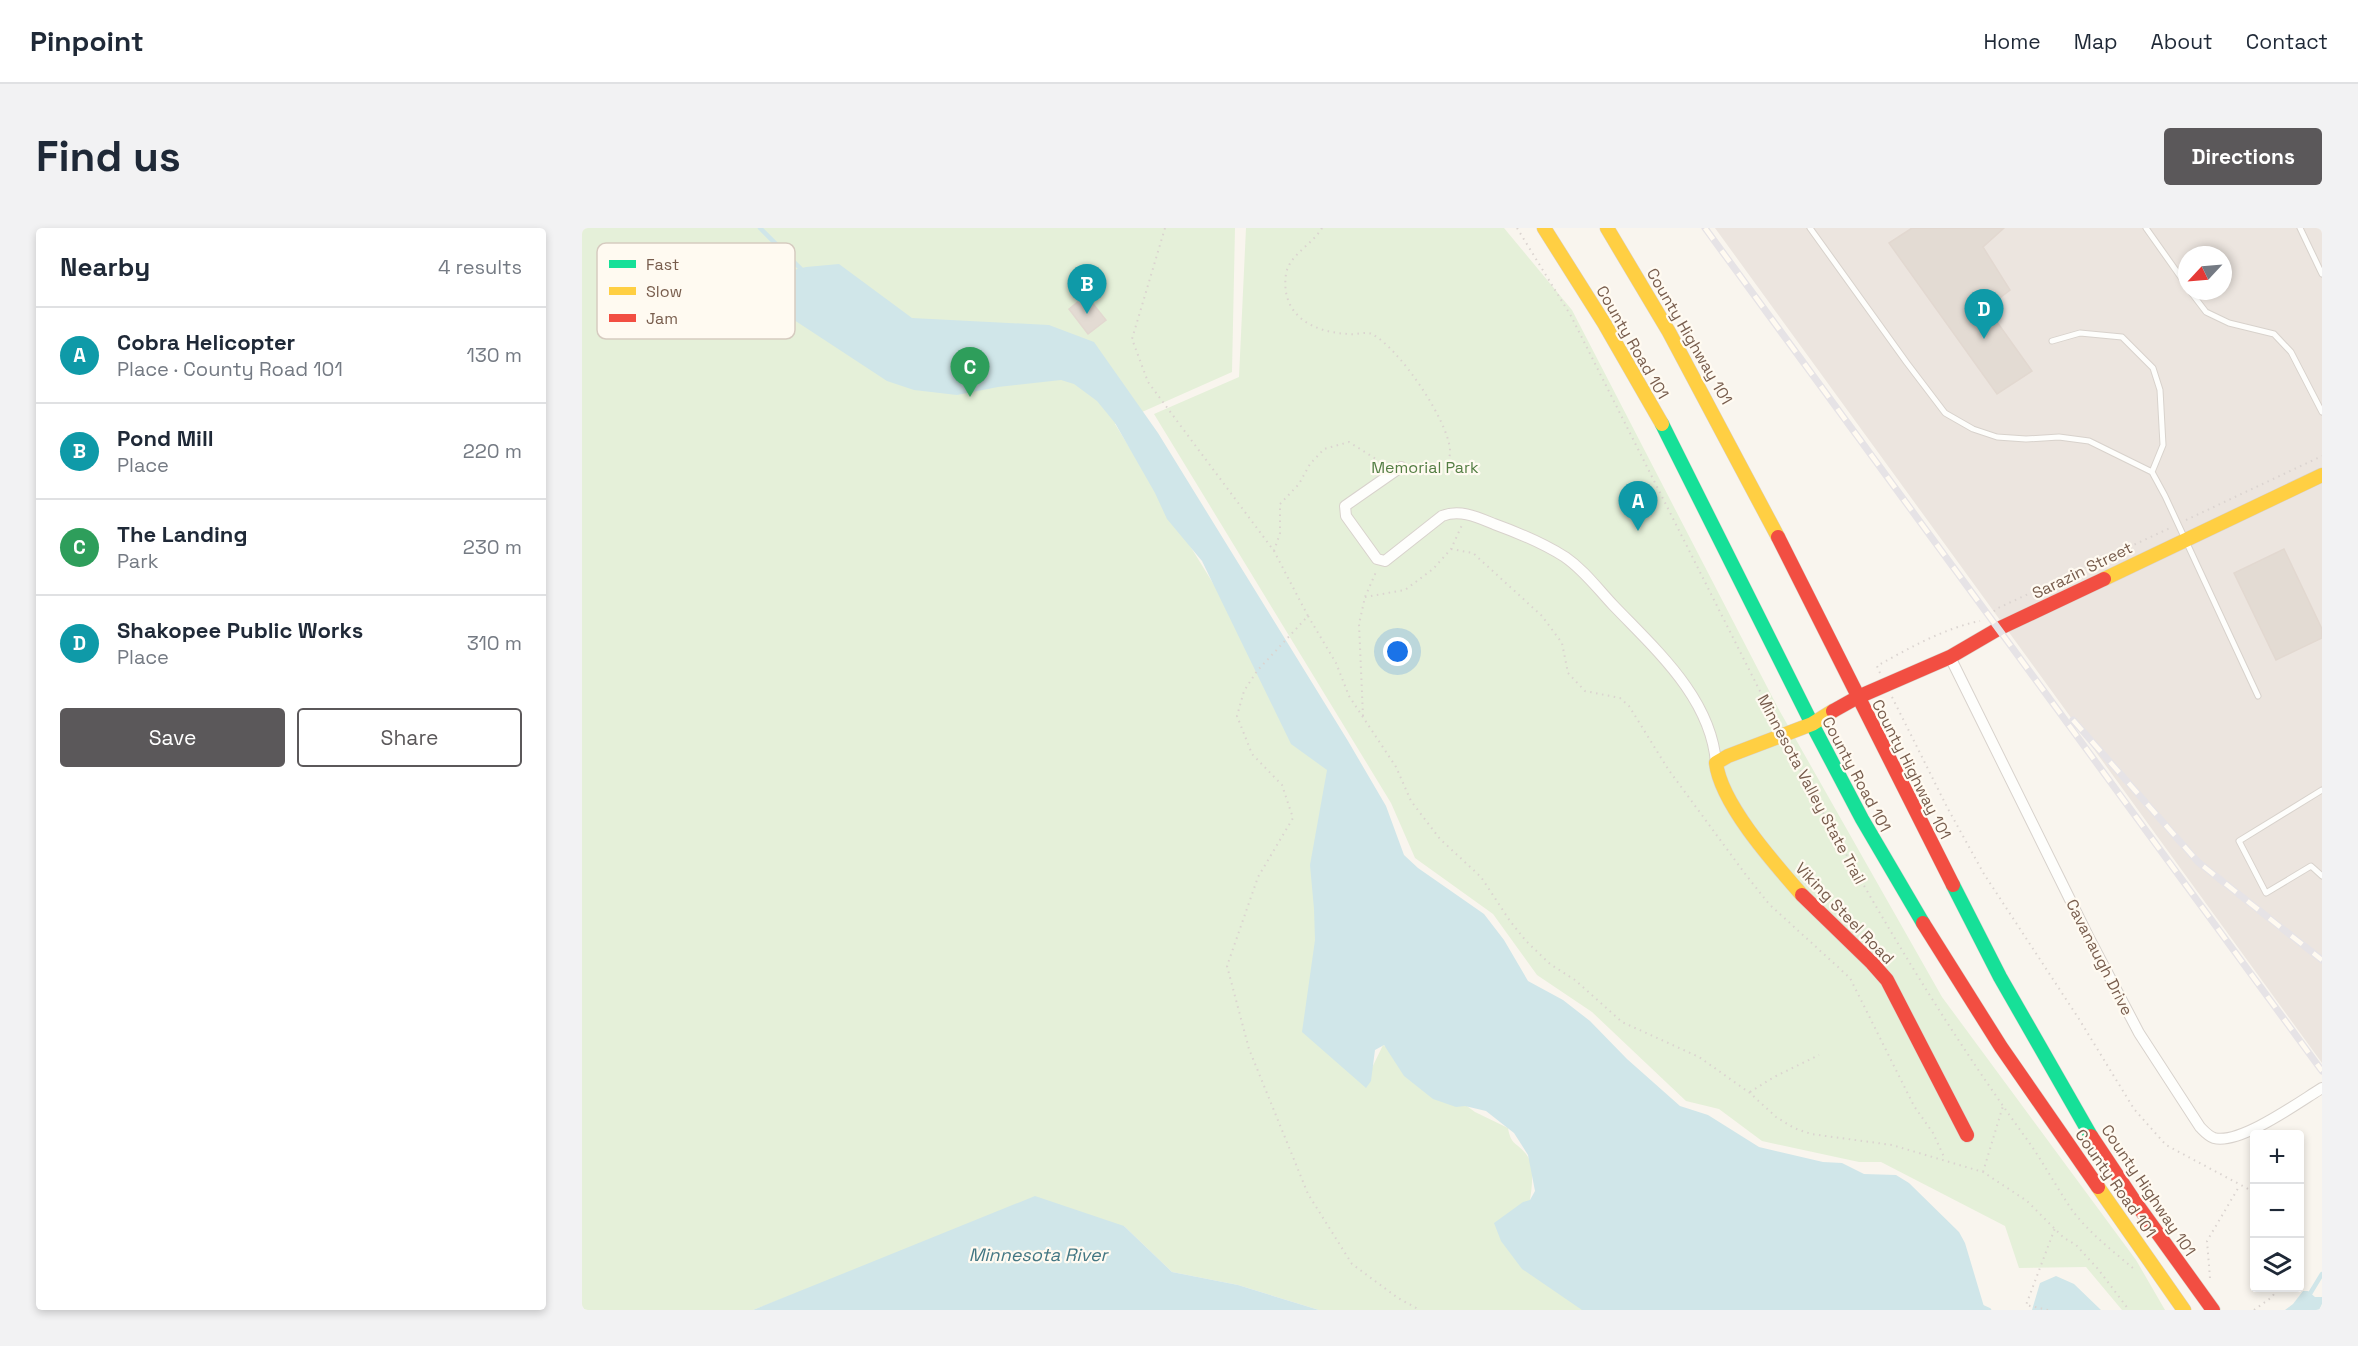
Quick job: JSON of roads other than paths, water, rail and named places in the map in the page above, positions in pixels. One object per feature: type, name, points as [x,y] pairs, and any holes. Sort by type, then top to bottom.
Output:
[{"type":"main road","name":"County Road 101","points":[[1544,228],[1604,323],[1666,432],[1812,724],[1881,853],[1949,967],[2011,1061],[2183,1308]]},
{"type":"main road","name":"County Highway 101","points":[[1607,228],[1650,297],[1727,436],[1902,789],[2060,1086],[2134,1201],[2213,1310]]},
{"type":"main road","name":"Sarazin Street","points":[[1858,698],[1950,657],[1998,629],[2322,475]]},
{"type":"main road","points":[[1716,763],[1728,756],[1812,724],[1858,698]]},
{"type":"main road","name":"Viking Steel Road","points":[[1716,763],[1716,774],[1725,797],[1792,885],[1876,965],[1887,981],[1967,1135]]},
{"type":"street","points":[[1401,467],[1345,507],[1346,516],[1377,559],[1385,561],[1442,516],[1451,512],[1467,514],[1536,541],[1564,556],[1588,576],[1692,695],[1708,726],[1716,763]]},
{"type":"street","name":"Cavanaugh Drive","points":[[1950,657],[2088,936],[2139,1033],[2200,1127],[2211,1137],[2222,1139],[2237,1136],[2250,1131],[2322,1088]]},
{"type":"lane","points":[[1810,228],[1945,413],[1973,429],[1997,437],[2026,439],[2059,437],[2089,441],[2152,472],[2258,696]]},
{"type":"lane","points":[[2146,228],[2178,273]]},
{"type":"lane","points":[[2300,228],[2322,274]]},
{"type":"lane","points":[[2197,300],[2206,312],[2229,322],[2274,334],[2291,352],[2322,412]]},
{"type":"lane","points":[[2052,341],[2080,333],[2122,337],[2153,368],[2160,390],[2163,445],[2152,472]]},
{"type":"lane","points":[[2322,790],[2239,840],[2266,893],[2312,866],[2322,876]]},
{"type":"water","points":[[839,264],[912,318],[1049,325],[1094,342],[1158,433],[1348,741],[1386,806],[1404,855],[1418,868],[1484,914],[1504,940],[1528,981],[1563,1000],[1590,1021],[1627,1059],[1680,1106],[1708,1115],[1759,1147],[1823,1162],[1842,1163],[1864,1174],[1896,1175],[1909,1183],[1959,1232],[1965,1243],[1985,1310],[1582,1310],[1522,1269],[1501,1241],[1494,1223],[1523,1202],[1530,1200],[1535,1191],[1528,1155],[1514,1133],[1486,1111],[1465,1106],[1456,1107],[1433,1099],[1404,1076],[1384,1045],[1375,1050],[1371,1081],[1366,1088],[1302,1032],[1315,940],[1310,865],[1327,770],[1291,744],[1202,561],[1167,519],[1155,493],[1115,423],[1097,401],[1074,384],[1061,380],[998,387],[957,395],[914,390],[887,381],[795,321],[795,270]]},
{"type":"water","name":"Minnesota River","points":[[1035,1196],[1124,1226],[1172,1272],[1238,1285],[1319,1310],[753,1310]]},
{"type":"water","points":[[2056,1276],[2074,1284],[2101,1310],[2032,1310],[2040,1283]]},
{"type":"water","points":[[2304,1291],[2308,1291],[2315,1297],[2322,1297],[2319,1310],[2285,1310]]},
{"type":"waterway","points":[[760,228],[775,243]]},
{"type":"waterway","points":[[795,263],[804,272]]},
{"type":"waterway","points":[[2308,1297],[2322,1274]]},
{"type":"waterway","points":[[1978,1305],[1989,1310]]},
{"type":"railway","points":[[1705,228],[2322,1071]]},
{"type":"railway","points":[[2073,720],[2198,862],[2322,960]]},
{"type":"place","name":"Pond Mill","points":[[1087,314]]},
{"type":"place","name":"Shakopee Public Works","points":[[1984,339]]},
{"type":"place","name":"The Landing","points":[[970,397]]},
{"type":"place","name":"Cobra Helicopter","points":[[1638,531]]},
{"type":"park label","name":"Memorial Park","points":[[1425,467]]}]
